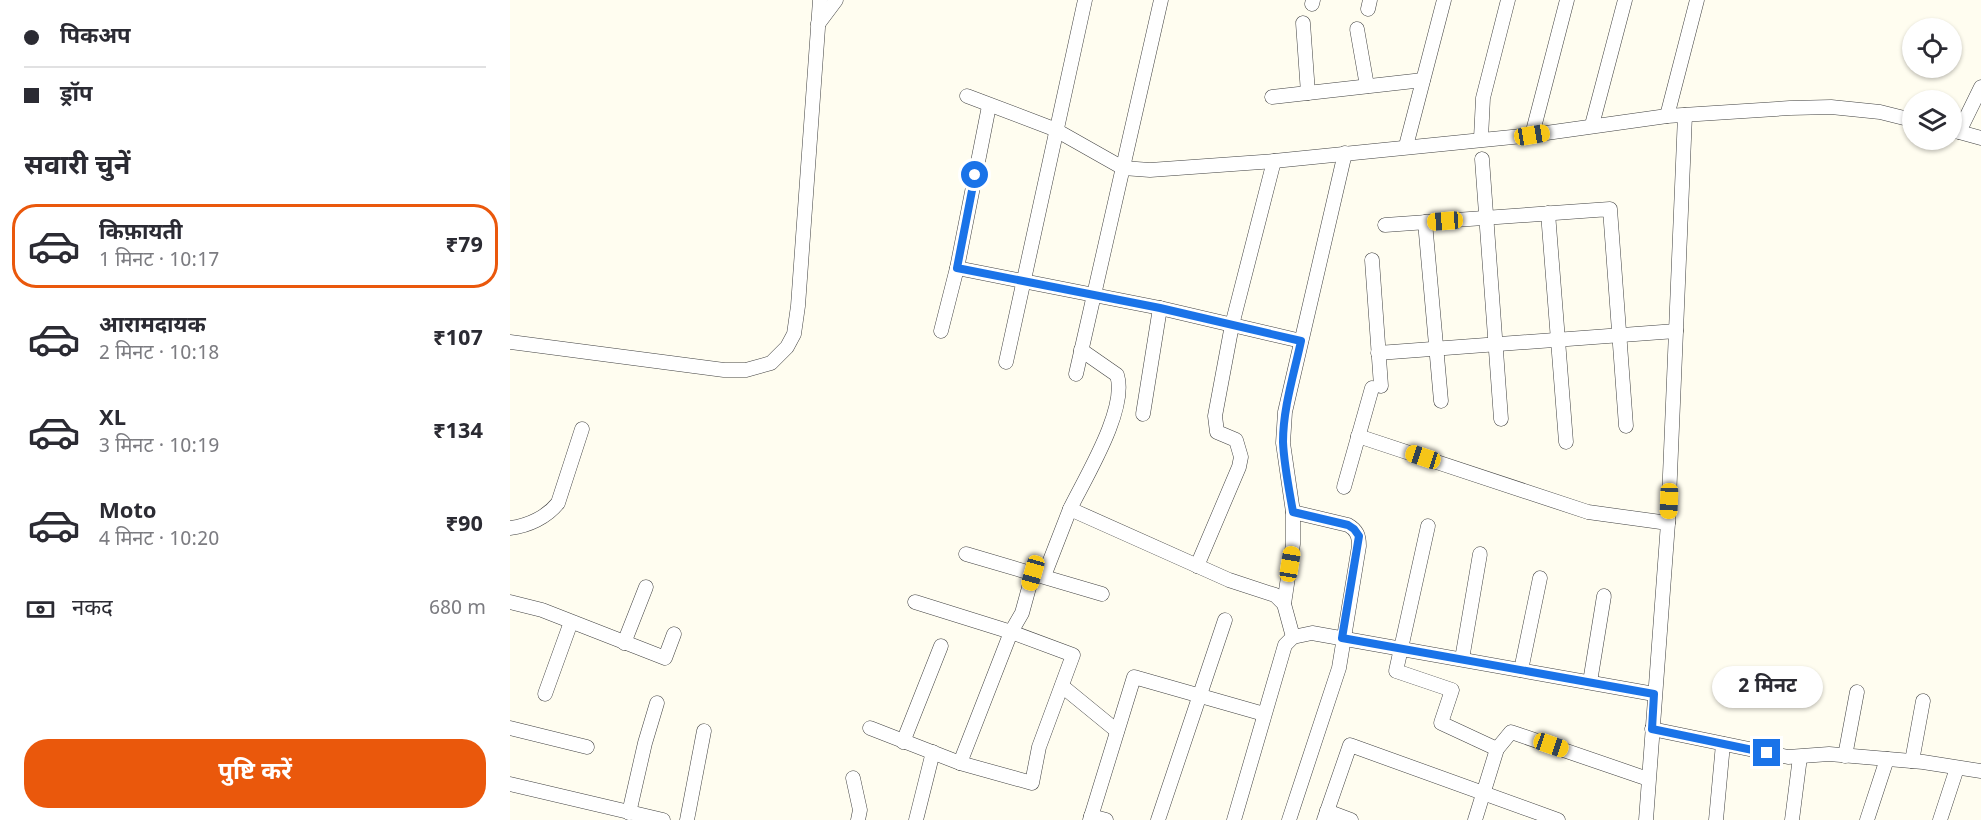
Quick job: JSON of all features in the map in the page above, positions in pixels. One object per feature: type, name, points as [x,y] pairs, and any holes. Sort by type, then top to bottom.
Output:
[{"type":"street","points":[[510,342],[723,370],[760,368],[781,355],[794,334],[798,306],[820,0]]},
{"type":"street","points":[[818,24],[836,0]]},
{"type":"street","points":[[1005,362],[1024,281],[1054,129],[1085,0]]},
{"type":"street","points":[[1076,374],[1161,0]]},
{"type":"street","points":[[1406,146],[1444,0]]},
{"type":"street","points":[[1481,138],[1483,98],[1508,0]]},
{"type":"street","points":[[1532,135],[1567,0]]},
{"type":"street","points":[[1592,125],[1625,0]]},
{"type":"street","points":[[1667,116],[1697,0]]},
{"type":"street","points":[[1303,23],[1308,93]]},
{"type":"street","points":[[1357,29],[1367,86]]},
{"type":"street","points":[[1272,97],[1423,80]]},
{"type":"street","points":[[1962,119],[1981,87]]},
{"type":"street","points":[[967,96],[1054,129],[1123,168],[1160,170],[1532,135],[1667,116],[1830,107],[1880,112],[1902,118]]},
{"type":"street","points":[[941,331],[957,268],[989,106]]},
{"type":"street","points":[[1646,820],[1668,523],[1685,115]]},
{"type":"street","points":[[1962,133],[1981,138]]},
{"type":"street","points":[[1293,637],[1284,604],[1293,544],[1293,512],[1283,443],[1285,412],[1345,153]]},
{"type":"street","points":[[1482,159],[1501,419]]},
{"type":"street","points":[[1197,566],[1239,466],[1240,448],[1236,440],[1217,432],[1215,427],[1232,325],[1274,161]]},
{"type":"street","points":[[1385,225],[1610,208],[1626,426]]},
{"type":"street","points":[[1548,213],[1566,442]]},
{"type":"street","points":[[1425,222],[1442,401]]},
{"type":"street","points":[[1344,487],[1358,436],[1376,387],[1378,353],[1372,260]]},
{"type":"street","points":[[957,268],[1160,308],[1301,341]]},
{"type":"street","points":[[1143,414],[1160,308]]},
{"type":"street","points":[[1378,353],[1676,331]]},
{"type":"street","points":[[960,763],[1011,632],[1022,613],[1115,412],[1119,388],[1117,375],[1081,350]]},
{"type":"street","points":[[510,528],[538,519],[551,512],[558,503],[582,429]]},
{"type":"street","points":[[1358,436],[1588,512],[1668,523]]},
{"type":"street","points":[[1070,509],[1229,580],[1275,595],[1284,604]]},
{"type":"street","points":[[1289,820],[1339,668],[1359,536],[1348,525],[1293,512]]},
{"type":"street","points":[[1428,526],[1396,672],[1452,690],[1442,723],[1497,749]]},
{"type":"street","points":[[966,554],[1102,594]]},
{"type":"street","points":[[1462,659],[1480,554]]},
{"type":"street","points":[[1521,670],[1540,578]]},
{"type":"street","points":[[624,643],[646,587]]},
{"type":"street","points":[[1590,682],[1604,596]]},
{"type":"street","points":[[510,602],[542,610],[665,658],[674,634]]},
{"type":"street","points":[[870,728],[960,763],[1032,783],[1039,747],[1073,655],[1011,632],[915,602]]},
{"type":"street","points":[[1158,820],[1225,620]]},
{"type":"street","points":[[545,694],[572,622]]},
{"type":"street","points":[[1234,820],[1285,645],[1293,637],[1312,633],[1654,694]]},
{"type":"street","points":[[903,742],[940,646]]},
{"type":"street","points":[[1106,820],[1090,818],[1134,677],[1264,714]]},
{"type":"street","points":[[1062,686],[1117,730]]},
{"type":"street","points":[[1845,756],[1857,692]]},
{"type":"street","points":[[1912,761],[1923,701]]},
{"type":"street","points":[[629,813],[657,703]]},
{"type":"street","points":[[510,728],[587,747]]},
{"type":"street","points":[[1652,729],[1788,757],[1845,756],[1887,759],[1981,771]]},
{"type":"street","points":[[687,820],[704,730]]},
{"type":"street","points":[[1475,820],[1497,749],[1511,732],[1648,779]]},
{"type":"street","points":[[1716,820],[1724,744]]},
{"type":"street","points":[[1351,820],[1326,816],[1350,745],[1558,820]]},
{"type":"street","points":[[916,820],[933,752]]},
{"type":"street","points":[[1792,820],[1800,756]]},
{"type":"street","points":[[1867,820],[1887,759]]},
{"type":"street","points":[[1940,820],[1957,768]]},
{"type":"street","points":[[852,778],[860,810],[858,820]]},
{"type":"street","points":[[510,784],[663,820]]},
{"type":"route","points":[[975,175],[957,268],[1160,308],[1301,341],[1285,412],[1283,443],[1287,476],[1293,512],[1348,525],[1359,536],[1342,638],[1654,694],[1652,729],[1767,753]]}]
